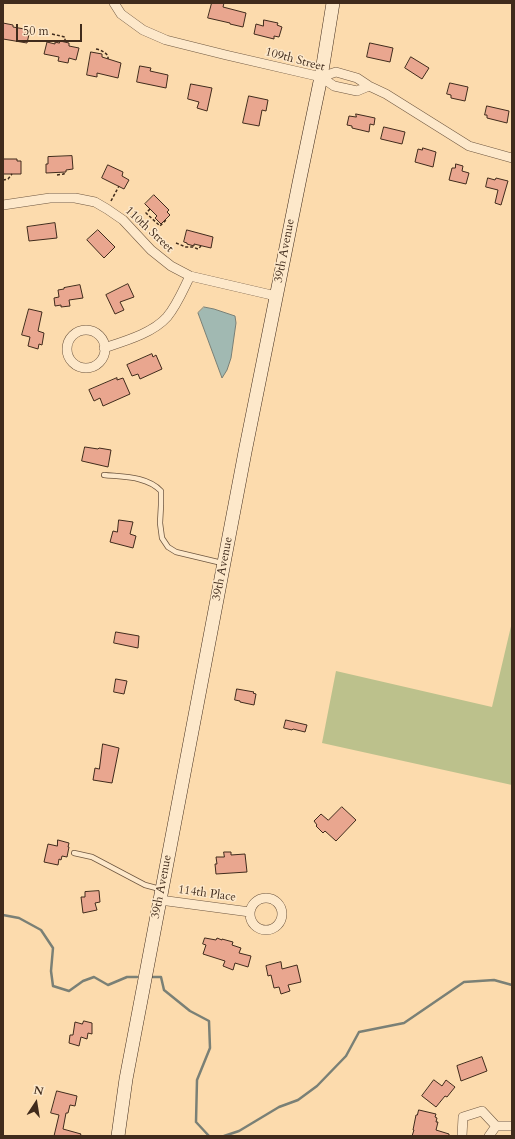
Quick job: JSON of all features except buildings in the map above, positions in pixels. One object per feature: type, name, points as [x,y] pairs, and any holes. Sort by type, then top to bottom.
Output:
[{"type":"main road","name":"39th Avenue","points":[[118,1136],[126,1079],[224,563],[276,296],[321,77],[334,3]]},
{"type":"street","name":"109th Street","points":[[114,3],[121,14],[143,30],[166,40],[321,77],[334,86],[357,91],[369,86]]},
{"type":"street","points":[[321,77],[336,72],[358,78],[469,146],[512,158]]},
{"type":"street","name":"110th Street","points":[[3,205],[50,198],[75,198],[95,202],[122,220],[151,250],[171,266],[190,276],[276,296]]},
{"type":"street","points":[[104,348],[130,339],[159,324],[168,316],[190,276]]},
{"type":"street","points":[[82,331],[88,331],[99,336],[103,342],[104,348],[104,354],[98,364],[86,368],[80,367],[71,360],[67,349],[68,342],[72,337],[76,333],[82,331]]},
{"type":"street","name":"114th Place","points":[[161,895],[250,912]]},
{"type":"street","points":[[462,1136],[463,1118],[482,1111],[496,1126],[512,1126]]},
{"type":"street","points":[[489,1136],[496,1126]]},
{"type":"lane","points":[[104,475],[145,480],[156,485],[161,490],[160,523],[162,538],[168,547],[176,552],[224,563]]},
{"type":"lane","points":[[74,853],[92,857],[161,895]]},
{"type":"path","points":[[52,34],[65,37],[65,42]]},
{"type":"path","points":[[96,49],[107,54],[108,59]]},
{"type":"path","points":[[57,175],[64,174],[64,172]]},
{"type":"path","points":[[3,180],[8,179],[12,174]]},
{"type":"path","points":[[107,209],[119,186]]},
{"type":"path","points":[[150,209],[146,213],[160,226],[166,220]]},
{"type":"path","points":[[176,243],[186,247],[198,249],[201,246]]},
{"type":"green space","points":[[512,622],[512,785],[322,743],[336,671],[492,707]]},
{"type":"water","points":[[204,307],[235,316],[236,323],[231,358],[227,370],[222,378],[198,313]]},
{"type":"waterway","points":[[3,915],[19,918],[41,930],[53,948],[51,971],[53,986],[69,991],[83,981],[94,977],[108,985],[127,977],[137,977]]},
{"type":"waterway","points":[[153,977],[161,977],[164,990],[190,1011],[209,1021],[210,1048],[197,1080],[196,1122],[209,1136]]},
{"type":"waterway","points":[[224,1136],[239,1131],[279,1107],[298,1100],[317,1086],[346,1056],[359,1032],[404,1023],[464,982],[494,980],[512,985]]}]
